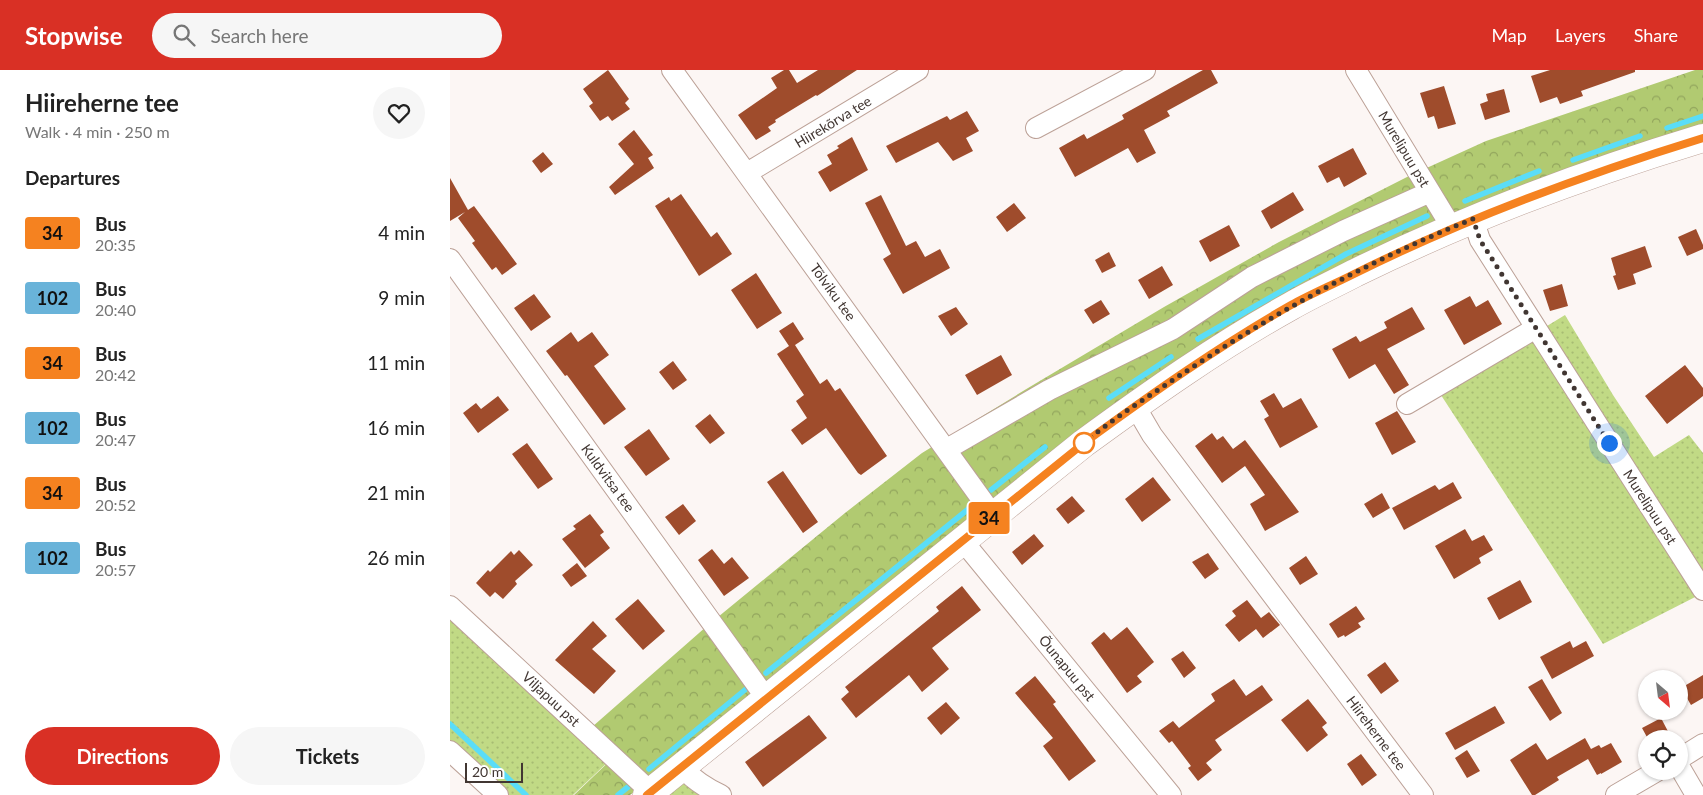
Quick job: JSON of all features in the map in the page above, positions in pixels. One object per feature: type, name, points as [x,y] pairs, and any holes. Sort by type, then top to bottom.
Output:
[{"type":"street","name":"Tõlviku tee","points":[[672,70],[993,514]]},
{"type":"street","name":"Hiirekõrva tee","points":[[747,173],[918,70]]},
{"type":"street","points":[[1036,128],[1145,70]]},
{"type":"street","name":"Murelipuu pst","points":[[1356,70],[1430,192],[1480,240],[1703,590]]},
{"type":"street","points":[[649,794],[993,514],[1084,443],[1215,351],[1292,305],[1391,256],[1463,224],[1565,184],[1703,138]]},
{"type":"street","points":[[947,449],[1049,390],[1173,329],[1252,277],[1343,231],[1430,192]]},
{"type":"street","name":"Kuldvitsa tee","points":[[450,259],[766,698]]},
{"type":"street","points":[[1407,404],[1536,328]]},
{"type":"street","name":"Hiireherne tee","points":[[1135,406],[1152,435],[1423,795]]},
{"type":"street","name":"Õunapuu pst","points":[[962,540],[1172,795]]},
{"type":"street","name":"Viljapuu pst","points":[[450,606],[649,794]]},
{"type":"street","points":[[1688,753],[1703,744]]},
{"type":"street","points":[[450,751],[498,795]]},
{"type":"street","points":[[682,768],[690,777],[721,795]]},
{"type":"street","points":[[1616,795],[1642,780]]},
{"type":"street","points":[[1687,780],[1696,795]]},
{"type":"green space","points":[[1695,70],[1703,70],[1703,127],[1439,221],[1003,493],[630,795],[574,795],[617,754],[592,727],[707,626],[845,513],[922,453],[1164,307],[1279,242],[1409,176],[1486,141]]},
{"type":"green space","points":[[1565,315],[1613,395],[1654,457],[1689,435],[1703,453],[1703,593],[1603,644],[1439,392]]},
{"type":"green space","points":[[450,614],[607,763],[573,795],[505,795],[450,744]]},
{"type":"green space","points":[[685,783],[704,795],[663,795],[677,784]]},
{"type":"building","points":[[608,70],[629,99],[625,103],[630,109],[612,121],[608,116],[600,121],[589,106],[593,103],[583,89]]},
{"type":"building","points":[[784,70],[789,70],[797,83],[818,70],[857,70],[775,120],[776,122],[768,127],[771,131],[756,140],[738,115],[777,88],[771,78]]},
{"type":"building","points":[[1203,70],[1211,70],[1218,83],[1167,111],[1170,116],[1144,130],[1156,153],[1137,163],[1128,148],[1075,177],[1059,148],[1084,134],[1087,139],[1124,119],[1122,115]]},
{"type":"building","points":[[1550,70],[1635,70],[1635,72],[1581,91],[1583,96],[1560,104],[1557,97],[1540,103],[1531,76]]},
{"type":"building","points":[[1444,86],[1456,124],[1438,129],[1434,116],[1428,118],[1420,93]]},
{"type":"building","points":[[1504,89],[1510,112],[1485,120],[1480,104],[1488,101],[1486,94]]},
{"type":"building","points":[[967,111],[979,131],[966,138],[973,151],[953,161],[938,142],[896,163],[886,146],[947,116],[950,120]]},
{"type":"building","points":[[634,130],[653,155],[648,158],[654,168],[615,195],[609,187],[634,164],[618,144]]},
{"type":"building","points":[[852,137],[868,170],[830,192],[818,172],[832,164],[827,155]]},
{"type":"building","points":[[1353,148],[1367,174],[1344,187],[1339,177],[1327,183],[1318,166]]},
{"type":"building","points":[[543,152],[553,164],[541,173],[532,161]]},
{"type":"building","points":[[450,178],[468,210],[474,206],[517,264],[502,275],[496,267],[492,270],[472,243],[475,241],[458,218],[465,212],[450,221]]},
{"type":"building","points":[[1293,192],[1304,210],[1271,229],[1261,211]]},
{"type":"building","points":[[681,194],[711,237],[717,232],[732,254],[699,276],[655,206],[669,197],[671,201]]},
{"type":"building","points":[[881,195],[906,246],[916,241],[925,257],[940,249],[950,268],[903,294],[883,259],[891,254],[865,203]]},
{"type":"building","points":[[1014,203],[1026,218],[1007,232],[996,217]]},
{"type":"building","points":[[1229,225],[1240,246],[1210,262],[1199,241]]},
{"type":"building","points":[[1696,229],[1703,249],[1687,256],[1678,237]]},
{"type":"building","points":[[1645,246],[1652,267],[1633,274],[1636,284],[1618,290],[1613,276],[1616,275],[1611,258]]},
{"type":"building","points":[[1109,252],[1116,266],[1102,273],[1095,260]]},
{"type":"building","points":[[1162,266],[1173,285],[1149,299],[1138,280]]},
{"type":"building","points":[[756,273],[782,313],[757,329],[731,290]]},
{"type":"building","points":[[1562,284],[1568,306],[1550,311],[1543,290]]},
{"type":"building","points":[[534,294],[551,317],[531,331],[514,308]]},
{"type":"building","points":[[1470,296],[1476,307],[1488,300],[1502,324],[1464,345],[1444,310]]},
{"type":"building","points":[[1101,300],[1110,314],[1093,324],[1084,310]]},
{"type":"building","points":[[956,307],[968,324],[951,336],[938,316]]},
{"type":"building","points":[[1412,307],[1425,329],[1387,349],[1409,385],[1394,394],[1375,364],[1349,379],[1332,349],[1356,336],[1360,342],[1387,328],[1384,322]]},
{"type":"building","points":[[793,322],[804,339],[795,345],[820,384],[827,379],[835,391],[840,388],[887,456],[861,475],[826,428],[802,445],[791,430],[807,418],[796,401],[804,395],[777,354],[789,346],[779,331]]},
{"type":"building","points":[[571,332],[578,342],[592,332],[609,355],[594,366],[626,409],[604,425],[567,375],[565,376],[546,351]]},
{"type":"building","points":[[1001,355],[1012,375],[977,395],[965,375]]},
{"type":"building","points":[[673,361],[687,380],[673,390],[659,372]]},
{"type":"building","points":[[1685,365],[1703,388],[1703,396],[1667,424],[1645,396]]},
{"type":"building","points":[[1274,393],[1283,408],[1301,398],[1318,427],[1280,448],[1264,419],[1269,416],[1260,401]]},
{"type":"building","points":[[498,396],[509,410],[478,433],[463,413],[476,403],[481,409]]},
{"type":"building","points":[[1397,411],[1416,442],[1392,455],[1375,423]]},
{"type":"building","points":[[710,414],[725,433],[710,444],[695,426]]},
{"type":"building","points":[[649,429],[670,459],[646,476],[624,447]]},
{"type":"building","points":[[1212,433],[1217,440],[1223,436],[1233,449],[1245,440],[1299,512],[1265,531],[1250,504],[1265,495],[1245,466],[1222,483],[1195,446]]},
{"type":"building","points":[[527,443],[553,479],[538,489],[512,454]]},
{"type":"building","points":[[783,471],[818,522],[803,533],[767,482]]},
{"type":"building","points":[[1153,477],[1171,500],[1142,522],[1125,499]]},
{"type":"building","points":[[1453,482],[1462,498],[1404,530],[1392,508],[1435,485],[1439,490]]},
{"type":"building","points":[[1382,493],[1390,508],[1373,518],[1364,504]]},
{"type":"building","points":[[1072,496],[1085,511],[1068,524],[1056,509]]},
{"type":"building","points":[[683,504],[696,521],[679,535],[665,517]]},
{"type":"building","points":[[590,514],[604,532],[600,535],[610,548],[585,568],[562,539],[576,529],[573,526]]},
{"type":"building","points":[[1465,529],[1472,541],[1484,535],[1493,550],[1479,558],[1481,563],[1454,579],[1435,546]]},
{"type":"building","points":[[1034,534],[1044,546],[1022,565],[1012,552]]},
{"type":"building","points":[[712,549],[724,564],[732,557],[749,578],[724,596],[698,560]]},
{"type":"building","points":[[519,550],[533,565],[515,581],[517,584],[503,599],[495,592],[490,597],[476,583],[511,551],[514,555]]},
{"type":"building","points":[[1208,553],[1219,569],[1205,579],[1192,562]]},
{"type":"building","points":[[1306,556],[1318,574],[1300,585],[1289,568]]},
{"type":"building","points":[[577,563],[587,576],[571,587],[562,575]]},
{"type":"building","points":[[1520,580],[1532,602],[1499,620],[1487,598]]},
{"type":"building","points":[[962,586],[981,610],[932,648],[949,669],[922,692],[909,675],[856,718],[841,699],[849,692],[845,687],[939,611],[936,607]]},
{"type":"building","points":[[638,599],[665,631],[643,650],[615,619]]},
{"type":"building","points":[[1247,600],[1261,618],[1269,612],[1280,625],[1263,638],[1256,629],[1239,642],[1225,625],[1236,616],[1232,611]]},
{"type":"building","points":[[1356,606],[1365,619],[1358,623],[1361,627],[1345,637],[1344,635],[1338,638],[1329,624]]},
{"type":"building","points":[[593,621],[607,636],[592,649],[616,671],[594,694],[555,660]]},
{"type":"building","points":[[1127,627],[1154,662],[1137,676],[1142,682],[1127,693],[1091,643],[1104,632],[1111,640]]},
{"type":"building","points":[[1570,641],[1573,648],[1586,641],[1594,656],[1552,679],[1540,657]]},
{"type":"building","points":[[1183,651],[1196,668],[1184,678],[1171,659]]},
{"type":"building","points":[[1385,662],[1399,681],[1381,694],[1367,675]]},
{"type":"building","points":[[1703,675],[1703,698],[1691,705],[1688,700],[1688,684]]},
{"type":"building","points":[[1035,676],[1056,702],[1053,704],[1096,761],[1069,781],[1043,746],[1053,738],[1015,693]]},
{"type":"building","points":[[1234,679],[1246,696],[1262,685],[1273,700],[1215,740],[1222,750],[1206,763],[1212,770],[1198,781],[1188,768],[1191,766],[1172,741],[1169,743],[1159,731],[1173,721],[1179,728],[1215,701],[1211,694]]},
{"type":"building","points":[[1542,679],[1562,713],[1550,721],[1528,687]]},
{"type":"building","points":[[1308,699],[1327,723],[1322,727],[1328,735],[1307,752],[1281,720]]},
{"type":"building","points":[[946,702],[960,718],[941,735],[927,718]]},
{"type":"building","points":[[1495,706],[1505,723],[1455,750],[1445,733]]},
{"type":"building","points":[[809,715],[827,738],[763,787],[745,762]]},
{"type":"building","points":[[1657,720],[1662,720],[1667,730],[1643,730],[1642,728]]},
{"type":"building","points":[[1585,738],[1591,749],[1599,745],[1601,748],[1611,743],[1622,762],[1597,775],[1588,759],[1557,777],[1559,780],[1532,795],[1510,760],[1536,743],[1547,760]]},
{"type":"building","points":[[1467,750],[1480,771],[1467,778],[1455,758]]},
{"type":"building","points":[[1361,754],[1377,775],[1362,786],[1347,764]]},
{"type":"waterway","points":[[1667,128],[1703,116]]},
{"type":"waterway","points":[[1573,160],[1640,136]]},
{"type":"waterway","points":[[1465,201],[1539,171]]},
{"type":"waterway","points":[[1198,339],[1346,254],[1427,216]]},
{"type":"waterway","points":[[1109,398],[1171,357]]},
{"type":"waterway","points":[[991,490],[1045,447]]},
{"type":"waterway","points":[[766,673],[972,506]]},
{"type":"waterway","points":[[649,769],[746,689]]},
{"type":"waterway","points":[[450,724],[526,795]]},
{"type":"waterway","points":[[618,795],[628,787]]},
{"type":"bus line","name":"34","points":[[647,795],[993,514],[1084,443],[1215,351],[1292,305],[1452,228],[1565,184],[1703,138]]},
{"type":"route","points":[[1084,443],[1215,351],[1292,305],[1391,256],[1473,219],[1480,240],[1609,443]]}]
